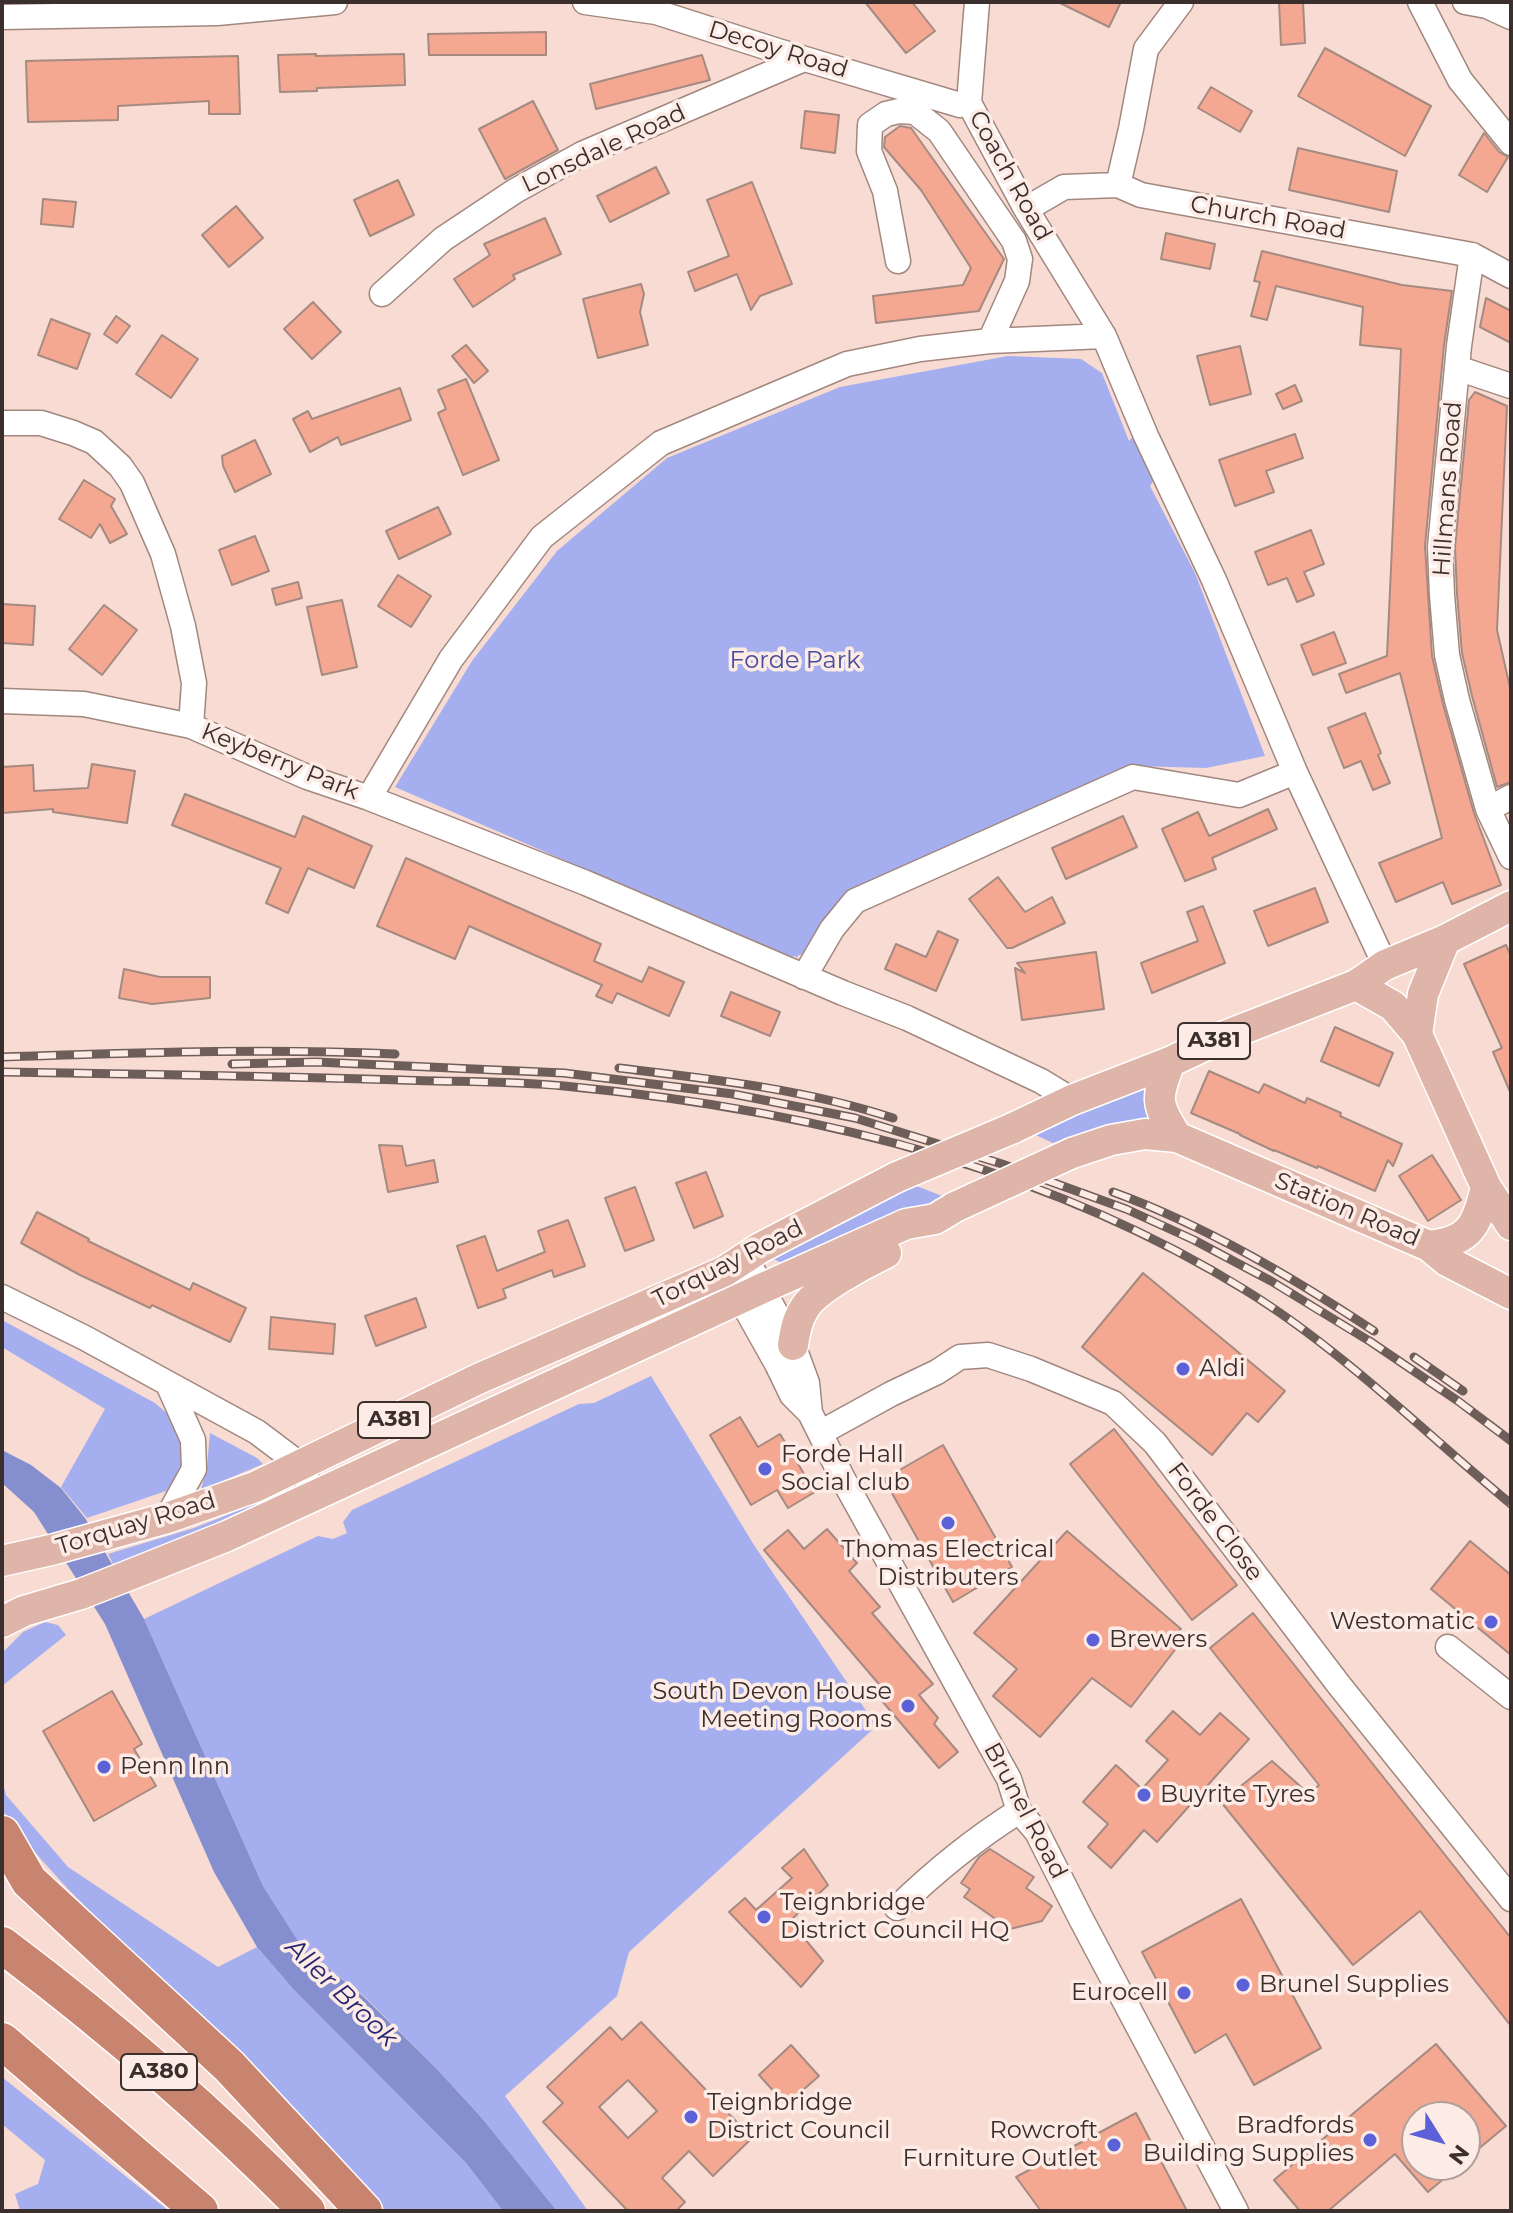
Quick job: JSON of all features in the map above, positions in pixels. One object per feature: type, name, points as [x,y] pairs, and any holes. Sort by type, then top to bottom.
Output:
[{"type":"highway","name":"A380","points":[[2,1834],[29,1881],[229,2066],[364,2211]]},
{"type":"highway","name":"A380","points":[[2,1945],[62,1990],[171,2082],[307,2211]]},
{"type":"highway","name":"A380","points":[[2,1975],[55,2015],[190,2130],[275,2211]]},
{"type":"highway","points":[[2,2041],[200,2211]]},
{"type":"main road","name":"Torquay Road","points":[[2,1561],[167,1518],[255,1487],[478,1379],[735,1264],[897,1177],[1225,1036],[1356,985],[1385,965],[1445,940],[1511,906]]},
{"type":"main road","points":[[1417,1034],[1423,994],[1445,940]]},
{"type":"main road","points":[[1356,985],[1393,1006],[1417,1034],[1486,1187],[1511,1225]]},
{"type":"main road","name":"A381","points":[[1170,1062],[1160,1090],[1162,1114],[1177,1137]]},
{"type":"main road","name":"Torquay Road","points":[[2,1622],[24,1611],[81,1594],[175,1557],[313,1497],[751,1294],[906,1224],[945,1213],[1072,1153],[1111,1140],[1145,1134],[1177,1137]]},
{"type":"main road","name":"Station Road","points":[[1177,1137],[1429,1246],[1447,1261],[1511,1294]]},
{"type":"main road","points":[[1429,1246],[1452,1243],[1466,1234],[1480,1212],[1486,1187]]},
{"type":"main road","name":"A381","points":[[793,1345],[796,1325],[805,1306],[816,1295],[855,1269],[908,1242],[945,1213]]},
{"type":"street","points":[[2,17],[335,2]]},
{"type":"street","name":"Decoy Road","points":[[585,2],[656,12],[960,105],[969,103]]},
{"type":"street","name":"Coach Road","points":[[977,2],[969,103],[1026,209],[1104,336]]},
{"type":"street","points":[[1118,185],[1146,49],[1181,2]]},
{"type":"street","points":[[1420,2],[1460,80],[1511,143]]},
{"type":"street","points":[[1465,2],[1487,6],[1511,17]]},
{"type":"street","name":"Lonsdale Road","points":[[382,294],[443,239],[515,191],[582,154],[804,59]]},
{"type":"street","points":[[898,261],[885,191],[869,151],[870,125],[886,114],[899,111],[915,112],[939,131],[1014,241],[1020,259],[1017,281],[990,341]]},
{"type":"street","name":"Church Road","points":[[1026,209],[1064,187],[1118,185],[1141,195],[1472,255],[1511,276]]},
{"type":"street","name":"Hillmans Road","points":[[1472,255],[1459,346],[1440,547],[1442,595],[1447,655],[1457,700],[1488,809],[1511,857]]},
{"type":"street","points":[[1072,1100],[1041,1081],[907,1018],[586,883],[369,798],[451,659],[542,537],[661,443],[847,364],[920,349],[990,341],[1104,336],[1146,436],[1214,580],[1295,772],[1385,965]]},
{"type":"street","points":[[1457,368],[1511,386]]},
{"type":"street","name":"Keyberry Park","points":[[2,423],[41,423],[94,442],[120,466],[132,483],[163,554],[183,626],[194,683],[191,726]]},
{"type":"street","name":"Keyberry Park","points":[[2,701],[84,704],[191,726],[307,777],[369,798]]},
{"type":"street","points":[[804,977],[832,929],[855,901],[1133,777],[1239,795],[1295,772]]},
{"type":"street","points":[[1488,809],[1511,797]]},
{"type":"street","name":"Brunel Road","points":[[735,1264],[751,1294],[772,1354],[792,1395],[815,1423],[1009,1779],[1019,1811],[1037,1832],[1236,2211]]},
{"type":"street","name":"Brunel Road","points":[[751,1294],[793,1345],[807,1383],[815,1423]]},
{"type":"street","points":[[2,1297],[85,1338],[257,1432],[302,1466],[313,1497]]},
{"type":"street","name":"Forde Close","points":[[815,1423],[891,1394],[960,1357],[988,1355],[1113,1403],[1155,1443],[1339,1685],[1511,1899]]},
{"type":"street","points":[[167,1518],[194,1469],[193,1440],[168,1384]]},
{"type":"street","points":[[1448,1647],[1511,1697]]},
{"type":"street","points":[[897,1908],[933,1873],[1019,1811]]},
{"type":"green space","name":"Forde Park","points":[[1008,356],[1081,359],[1102,373],[1129,441],[1134,435],[1153,481],[1150,486],[1195,573],[1265,756],[1206,768],[1136,766],[871,886],[811,953],[796,958],[395,787],[472,661],[557,551],[667,458],[840,387]]},
{"type":"green space","points":[[1154,1079],[1157,1121],[1118,1122],[1053,1143],[1029,1132]]},
{"type":"green space","points":[[914,1185],[942,1196],[934,1203],[787,1266],[770,1257]]},
{"type":"green space","points":[[2,1320],[155,1403],[176,1421],[186,1447],[180,1477],[169,1490],[87,1518],[61,1487],[105,1409],[2,1347]]},
{"type":"green space","points":[[651,1376],[754,1545],[873,1721],[871,1731],[629,1952],[617,1996],[505,2096],[588,2211],[557,2211],[481,2117],[435,2067],[365,1997],[302,1947],[263,1886],[144,1619],[318,1536],[333,1539],[347,1533],[343,1522],[352,1510],[579,1404],[594,1403]]},
{"type":"green space","points":[[210,1433],[257,1458],[263,1464],[201,1490]]},
{"type":"green space","points":[[263,1501],[267,1511],[114,1566],[108,1554],[194,1528]]},
{"type":"green space","points":[[45,1622],[58,1625],[66,1635],[2,1686],[2,1653],[23,1632]]},
{"type":"green space","points":[[2,1780],[6,1795],[68,1867],[218,1967],[257,1947],[294,1990],[466,2163],[503,2211],[383,2211],[340,2163],[39,1857],[2,1810]]},
{"type":"green space","points":[[2,2077],[169,2211],[20,2211],[15,2194],[38,2184],[45,2160],[2,2124]]},
{"type":"water","name":"Aller Brook","points":[[2,1450],[31,1465],[61,1488],[85,1518],[144,1619],[263,1886],[302,1947],[364,1997],[435,2067],[481,2117],[557,2211],[503,2211],[466,2163],[294,1990],[257,1947],[214,1872],[105,1624],[34,1512],[2,1483]]},
{"type":"building","points":[[865,2],[912,2],[935,31],[906,53]]},
{"type":"building","points":[[1058,2],[1121,2],[1109,27]]},
{"type":"building","points":[[1279,2],[1303,2],[1305,43],[1281,45]]},
{"type":"building","points":[[546,32],[546,55],[429,55],[428,34]]},
{"type":"building","points":[[1325,48],[1431,106],[1405,156],[1298,96]]},
{"type":"building","points":[[404,54],[405,85],[280,92],[278,55]]},
{"type":"building","points":[[702,55],[710,80],[596,109],[590,84]]},
{"type":"building","points":[[238,56],[240,114],[209,114],[209,101],[118,106],[118,120],[28,122],[26,61]]},
{"type":"building","points":[[1211,87],[1252,111],[1240,132],[1198,108]]},
{"type":"building","points":[[533,101],[558,150],[505,179],[479,129]]},
{"type":"building","points":[[805,111],[839,115],[835,153],[801,148]]},
{"type":"building","points":[[900,126],[911,128],[1004,259],[979,311],[876,323],[873,296],[963,285],[971,268],[921,190],[884,147],[885,137]]},
{"type":"building","points":[[1484,133],[1499,152],[1508,157],[1487,192],[1459,175]]},
{"type":"building","points":[[1298,148],[1397,171],[1389,212],[1289,190]]},
{"type":"building","points":[[656,167],[669,193],[610,222],[597,196]]},
{"type":"building","points":[[398,180],[414,215],[370,236],[354,200]]},
{"type":"building","points":[[752,182],[792,284],[760,296],[751,310],[737,274],[695,291],[688,272],[729,256],[707,200]]},
{"type":"building","points":[[43,199],[76,202],[73,227],[41,224]]},
{"type":"building","points":[[236,206],[263,238],[229,267],[202,235]]},
{"type":"building","points":[[545,218],[561,254],[513,275],[515,279],[473,307],[454,279],[490,255],[484,244]]},
{"type":"building","points":[[1166,233],[1215,244],[1210,269],[1161,259]]},
{"type":"building","points":[[1262,251],[1402,285],[1452,291],[1425,546],[1432,656],[1474,813],[1501,885],[1452,904],[1443,882],[1396,902],[1379,863],[1442,838],[1400,673],[1346,693],[1339,674],[1387,656],[1401,349],[1360,345],[1363,307],[1276,286],[1267,320],[1251,316],[1260,282],[1254,281]]},
{"type":"building","points":[[641,284],[644,294],[640,312],[648,345],[598,358],[583,299]]},
{"type":"building","points":[[1486,298],[1511,311],[1511,343],[1480,327]]},
{"type":"building","points":[[313,302],[341,332],[312,359],[284,329]]},
{"type":"building","points":[[116,316],[130,326],[117,343],[104,334]]},
{"type":"building","points":[[51,319],[90,334],[77,369],[38,355]]},
{"type":"building","points":[[162,335],[198,359],[171,398],[136,374]]},
{"type":"building","points":[[466,345],[488,371],[474,383],[452,356]]},
{"type":"building","points":[[1240,346],[1251,394],[1210,405],[1197,356]]},
{"type":"building","points":[[466,379],[499,460],[463,475],[438,413],[446,409],[438,390]]},
{"type":"building","points":[[1295,385],[1302,401],[1283,409],[1276,394]]},
{"type":"building","points":[[400,388],[411,420],[341,445],[338,437],[310,452],[293,419],[308,411],[312,419]]},
{"type":"building","points":[[1475,392],[1507,406],[1497,630],[1511,692],[1511,782],[1497,787],[1462,653],[1457,594],[1455,547],[1469,400]]},
{"type":"building","points":[[1295,434],[1303,458],[1266,471],[1274,492],[1235,506],[1219,460]]},
{"type":"building","points":[[255,440],[271,474],[235,492],[223,466],[222,456]]},
{"type":"building","points":[[84,480],[115,499],[111,506],[127,534],[110,543],[100,524],[91,538],[59,519]]},
{"type":"building","points":[[438,507],[451,534],[399,559],[386,531]]},
{"type":"building","points":[[1311,530],[1324,564],[1304,572],[1314,595],[1297,602],[1287,578],[1268,585],[1255,552]]},
{"type":"building","points":[[255,536],[269,571],[232,585],[219,550]]},
{"type":"building","points":[[398,575],[431,596],[411,627],[378,606]]},
{"type":"building","points":[[298,582],[302,598],[276,605],[272,589]]},
{"type":"building","points":[[342,600],[357,667],[322,675],[307,607]]},
{"type":"building","points":[[2,604],[35,606],[33,645],[2,643]]},
{"type":"building","points":[[104,605],[137,630],[102,675],[69,649]]},
{"type":"building","points":[[1334,632],[1346,663],[1313,675],[1301,645]]},
{"type":"building","points":[[1365,713],[1390,783],[1373,790],[1361,761],[1344,768],[1328,728]]},
{"type":"building","points":[[92,764],[135,771],[127,823],[53,812],[53,809],[2,813],[2,767],[33,765],[34,791],[88,788]]},
{"type":"building","points":[[185,794],[295,837],[303,816],[372,846],[354,888],[308,868],[288,913],[266,903],[281,868],[172,825]]},
{"type":"building","points":[[1268,809],[1277,829],[1212,858],[1216,869],[1185,881],[1162,829],[1198,812],[1209,836]]},
{"type":"building","points":[[1123,816],[1137,847],[1066,879],[1052,848]]},
{"type":"building","points":[[406,858],[601,944],[594,961],[642,982],[649,967],[684,982],[669,1016],[617,993],[612,1003],[596,996],[602,985],[469,926],[455,959],[377,926]]},
{"type":"building","points":[[998,877],[1025,912],[1052,897],[1065,923],[1007,948],[969,899]]},
{"type":"building","points":[[1315,888],[1328,922],[1268,946],[1254,911]]},
{"type":"building","points":[[1203,906],[1225,963],[1152,993],[1141,963],[1198,941],[1187,912]]},
{"type":"building","points":[[938,931],[958,940],[936,991],[885,969],[896,944],[926,957]]},
{"type":"building","points":[[1506,945],[1511,956],[1511,1094],[1493,1052],[1502,1048],[1464,964]]},
{"type":"building","points":[[1096,952],[1104,1009],[1022,1020],[1015,968],[1025,973],[1017,963]]},
{"type":"building","points":[[124,969],[160,977],[210,977],[210,998],[152,1004],[119,998]]},
{"type":"building","points":[[731,992],[780,1012],[770,1036],[721,1016]]},
{"type":"building","points":[[1335,1027],[1393,1053],[1379,1086],[1321,1061]]},
{"type":"building","points":[[1209,1071],[1259,1093],[1264,1084],[1305,1103],[1307,1098],[1402,1144],[1393,1166],[1388,1160],[1375,1191],[1274,1151],[1191,1113]]},
{"type":"building","points":[[379,1145],[402,1146],[406,1166],[434,1160],[438,1182],[388,1192]]},
{"type":"building","points":[[1432,1155],[1461,1200],[1428,1221],[1399,1176]]},
{"type":"building","points":[[706,1172],[723,1216],[694,1228],[676,1183]]},
{"type":"building","points":[[635,1187],[654,1240],[625,1251],[605,1198]]},
{"type":"building","points":[[37,1212],[88,1241],[190,1290],[193,1283],[246,1308],[230,1342],[80,1275],[21,1243]]},
{"type":"building","points":[[568,1220],[585,1266],[554,1277],[552,1270],[503,1289],[506,1298],[478,1308],[457,1246],[485,1236],[497,1271],[545,1252],[538,1231]]},
{"type":"building","name":"Aldi","points":[[1143,1273],[1285,1391],[1258,1422],[1247,1413],[1212,1455],[1082,1347]]},
{"type":"building","points":[[416,1298],[426,1327],[376,1346],[365,1316]]},
{"type":"building","points":[[271,1317],[335,1324],[333,1354],[269,1349]]},
{"type":"building","name":"Forde Hall Social club","points":[[740,1417],[758,1447],[780,1434],[815,1492],[788,1508],[777,1490],[751,1505],[710,1435]]},
{"type":"building","points":[[1114,1429],[1237,1585],[1192,1620],[1070,1464]]},
{"type":"building","name":"Thomas Electrical Distributers","points":[[943,1445],[1012,1567],[953,1602],[884,1479]]},
{"type":"building","points":[[827,1529],[857,1563],[849,1571],[880,1607],[872,1613],[933,1684],[919,1695],[938,1718],[934,1724],[958,1752],[939,1768],[877,1695],[884,1690],[764,1550],[788,1530],[804,1549]]},
{"type":"building","points":[[1067,1531],[1181,1629],[1177,1632],[1184,1638],[1131,1707],[1092,1678],[1040,1737],[993,1696],[1017,1669],[974,1633]]},
{"type":"building","name":"Westomatic","points":[[1470,1541],[1511,1575],[1511,1655],[1431,1589]]},
{"type":"building","points":[[1253,1613],[1511,1938],[1511,2026],[1420,1911],[1353,1965],[1221,1802],[1272,1761],[1309,1794],[1319,1785],[1210,1648]]},
{"type":"building","name":"Penn Inn","points":[[112,1691],[142,1744],[134,1749],[156,1786],[94,1821],[43,1731]]},
{"type":"building","name":"Buyrite Tyres","points":[[1173,1711],[1200,1735],[1220,1713],[1249,1739],[1157,1842],[1144,1830],[1111,1868],[1088,1847],[1108,1824],[1083,1802],[1116,1765],[1142,1789],[1168,1760],[1146,1741]]},
{"type":"building","name":"Teignbridge District Council HQ","points":[[804,1849],[828,1885],[790,1921],[823,1961],[801,1987],[729,1912],[745,1898],[756,1910],[792,1878],[782,1868]]},
{"type":"building","points":[[990,1849],[1034,1877],[1026,1888],[1052,1906],[1042,1921],[1010,1929],[964,1897],[970,1889],[961,1883],[979,1857]]},
{"type":"building","name":"Brunel Supplies","points":[[1241,1899],[1321,2048],[1254,2085],[1226,2034],[1195,2053],[1142,1952]]},
{"type":"building","name":"Teignbridge District Council","points":[[641,2022],[752,2138],[713,2176],[689,2151],[662,2178],[685,2202],[676,2211],[628,2211],[543,2122],[563,2103],[547,2087],[610,2027],[622,2040]],"holes":[[[628,2080],[657,2111],[628,2138],[599,2107]]]},
{"type":"building","name":"Bradfords Building Supplies","points":[[1436,2044],[1506,2126],[1481,2147],[1481,2101],[1401,2101],[1401,2161],[1395,2154],[1328,2211],[1300,2211],[1274,2180]]},
{"type":"building","points":[[791,2045],[819,2076],[786,2105],[759,2075]]},
{"type":"building","name":"Rowcroft Furniture Outlet","points":[[1136,2113],[1187,2211],[1041,2211],[1016,2177]]},
{"type":"building","name":"Bradfords Building Supplies","points":[[1418,2181],[1441,2181],[1428,2192]]},
{"type":"railway","points":[[2,1057],[248,1051],[395,1054]]},
{"type":"railway","points":[[232,1064],[316,1062],[564,1073],[733,1094],[855,1118],[1002,1164],[1126,1209],[1194,1240],[1271,1281],[1371,1342],[1511,1441]]},
{"type":"railway","points":[[619,1068],[792,1092],[893,1118]]},
{"type":"railway","points":[[2,1072],[503,1082],[564,1086],[741,1109],[916,1149],[1002,1176],[1086,1208],[1167,1246],[1245,1290],[1315,1338],[1511,1504]]},
{"type":"railway","points":[[1113,1192],[1181,1220],[1248,1254],[1374,1331]]},
{"type":"railway","points":[[1414,1357],[1463,1391]]},
{"type":"place","name":"Aldi","points":[[1183,1369]]},
{"type":"place","name":"Forde Hall Social club","points":[[765,1469]]},
{"type":"place","name":"Thomas Electrical Distributers","points":[[948,1523]]},
{"type":"place","name":"Westomatic","points":[[1491,1622]]},
{"type":"place","name":"Brewers","points":[[1093,1640]]},
{"type":"place","name":"South Devon House Meeting Rooms","points":[[908,1706]]},
{"type":"place","name":"Penn Inn","points":[[104,1767]]},
{"type":"place","name":"Buyrite Tyres","points":[[1144,1795]]},
{"type":"place","name":"Teignbridge District Council HQ","points":[[764,1917]]},
{"type":"place","name":"Brunel Supplies","points":[[1243,1985]]},
{"type":"place","name":"Eurocell","points":[[1184,1993]]},
{"type":"place","name":"Teignbridge District Council","points":[[691,2117]]},
{"type":"place","name":"Bradfords Building Supplies","points":[[1370,2140]]},
{"type":"place","name":"Rowcroft Furniture Outlet","points":[[1114,2145]]}]
